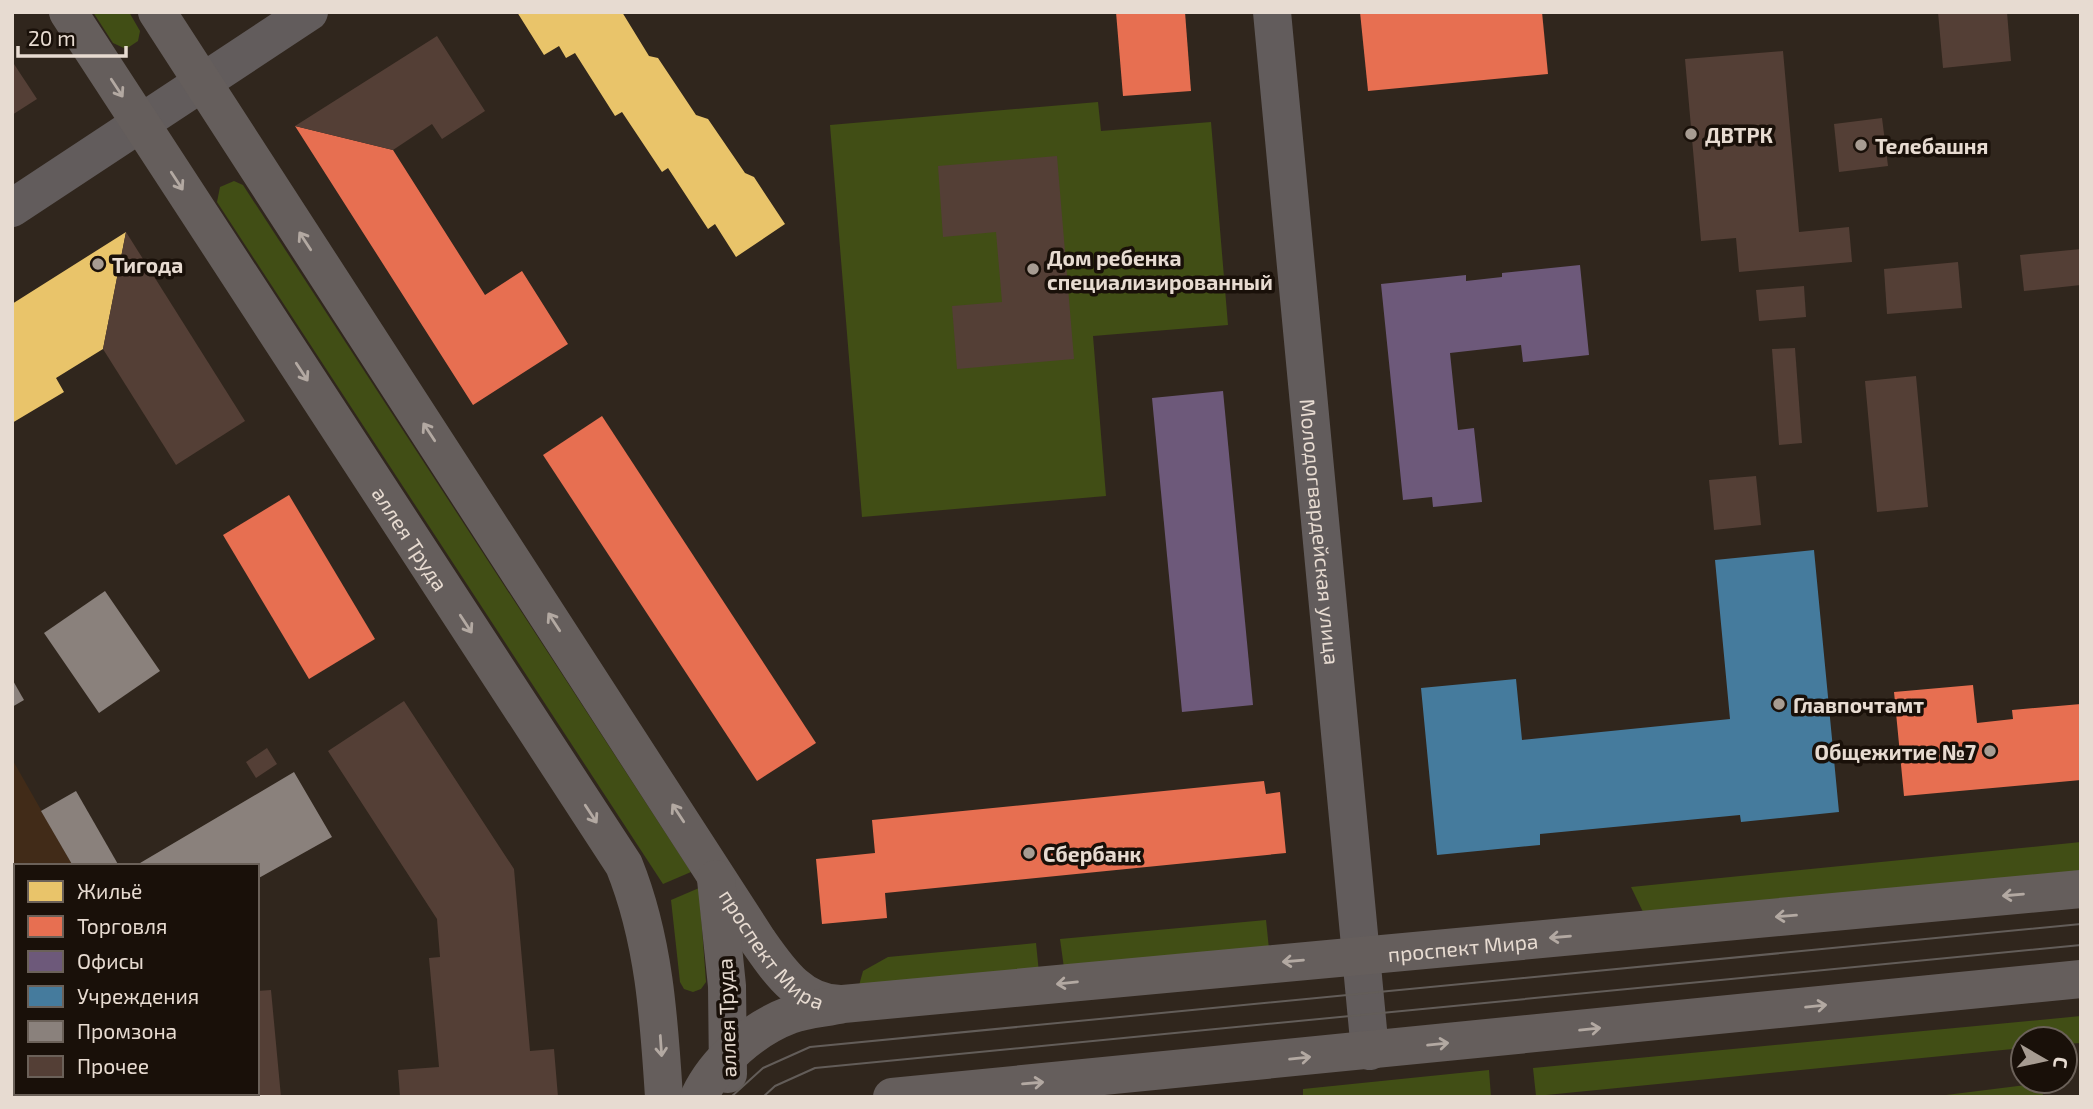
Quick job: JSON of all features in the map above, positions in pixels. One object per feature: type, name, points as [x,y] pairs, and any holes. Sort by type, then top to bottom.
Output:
[{"type":"main road","name":"аллея Труда","points":[[68,12],[624,865],[639,902],[657,995],[664,1097]]},
{"type":"main road","name":"аллея Труда","points":[[157,12],[715,870],[727,986],[729,1097]]},
{"type":"main road","name":"проспект Мира","points":[[715,870],[758,941],[789,981],[807,997],[826,1004],[2081,889]]},
{"type":"main road","points":[[892,1097],[2081,979]]},
{"type":"main road","name":"проспект Мира","points":[[699,1097],[740,1045],[769,1024],[793,1014],[843,1004]]},
{"type":"street","points":[[12,208],[309,12]]},
{"type":"street","name":"Молодогвардейская улица","points":[[1272,12],[1370,1051]]},
{"type":"shaded area","points":[[12,759],[72,864],[14,864],[12,904]]},
{"type":"green space","points":[[93,12],[129,12],[140,31],[138,41],[126,49],[113,43]]},
{"type":"green space","points":[[1098,102],[1101,131],[1211,122],[1228,325],[1093,336],[1106,496],[862,517],[830,125]]},
{"type":"green space","points":[[234,181],[243,185],[691,872],[663,884],[217,202],[220,187]]},
{"type":"green space","points":[[2081,842],[2081,872],[1644,914],[1631,887]]},
{"type":"green space","points":[[699,888],[706,982],[701,989],[693,992],[684,989],[680,982],[671,900]]},
{"type":"green space","points":[[1266,920],[1269,949],[1064,968],[1060,939]]},
{"type":"green space","points":[[1036,943],[1039,973],[858,989],[863,971],[888,957]]},
{"type":"green space","points":[[2081,1016],[2081,1043],[2079,1025],[2009,1025],[2009,1049],[1536,1096],[1533,1068]]},
{"type":"green space","points":[[1489,1070],[1491,1097],[1303,1097],[1303,1089]]},
{"type":"green space","points":[[2009,1087],[2009,1095],[2043,1097],[1930,1097]]},
{"type":"building: Жильё","points":[[517,12],[622,12],[649,56],[658,58],[696,115],[708,119],[745,173],[754,177],[785,224],[736,257],[715,224],[708,229],[668,168],[662,172],[622,112],[615,116],[575,53],[566,58],[559,46],[544,55]]},
{"type":"building: Жильё","points":[[126,232],[103,349],[56,378],[64,392],[12,423],[12,304]]},
{"type":"building: Торговля","points":[[1116,12],[1185,12],[1191,91],[1123,96]]},
{"type":"building: Торговля","points":[[1360,12],[1542,12],[1548,74],[1368,91]]},
{"type":"building: Торговля","points":[[295,126],[393,150],[485,295],[522,271],[568,344],[473,405]]},
{"type":"building: Торговля","points":[[602,416],[816,743],[757,781],[543,455]]},
{"type":"building: Торговля","points":[[289,495],[375,639],[309,679],[223,535]]},
{"type":"building: Торговля","name":"Общежитие №7","points":[[1973,685],[1977,723],[2013,719],[2012,710],[2081,704],[2081,780],[1904,796],[1894,692]]},
{"type":"building: Торговля","points":[[1264,781],[1266,794],[1280,792],[1286,853],[885,893],[887,918],[822,924],[816,859],[875,853],[872,820]]},
{"type":"building: Офисы","points":[[1580,265],[1589,355],[1523,362],[1521,345],[1450,353],[1458,430],[1474,428],[1482,502],[1433,507],[1432,497],[1403,500],[1381,284],[1466,275],[1466,281],[1502,277],[1502,273]]},
{"type":"building: Офисы","points":[[1223,391],[1253,705],[1182,712],[1152,398]]},
{"type":"building: Учреждения","name":"Главпочтамт","points":[[1814,550],[1839,812],[1741,822],[1740,815],[1540,834],[1540,845],[1437,855],[1421,688],[1516,679],[1522,740],[1730,719],[1715,560]]},
{"type":"building: Промзона","points":[[105,591],[160,671],[99,713],[44,633]]},
{"type":"building: Промзона","points":[[12,679],[24,700],[12,707]]},
{"type":"building: Промзона","points":[[294,772],[332,837],[259,878],[259,864],[138,864]]},
{"type":"building: Промзона","points":[[76,791],[118,864],[72,864],[41,811]]},
{"type":"building: Прочее","points":[[1938,12],[2007,12],[2011,61],[1943,68]]},
{"type":"building: Прочее","points":[[437,36],[485,111],[442,139],[432,124],[393,150],[295,126]]},
{"type":"building: Прочее","points":[[1783,51],[1799,232],[1849,227],[1852,262],[1739,272],[1736,238],[1701,241],[1685,59]]},
{"type":"building: Прочее","points":[[12,61],[37,99],[12,115]]},
{"type":"building: Прочее","name":"Телебашня","points":[[1882,118],[1888,166],[1839,172],[1834,124]]},
{"type":"building: Прочее","name":"Дом ребенка специализированный","points":[[1057,156],[1074,359],[957,369],[952,306],[1002,302],[996,232],[943,237],[938,166]]},
{"type":"building: Прочее","points":[[126,232],[245,421],[176,465],[103,349]]},
{"type":"building: Прочее","points":[[2081,249],[2081,285],[2024,291],[2020,255]]},
{"type":"building: Прочее","points":[[1958,262],[1962,308],[1887,314],[1884,269]]},
{"type":"building: Прочее","points":[[1804,286],[1806,317],[1759,321],[1756,290]]},
{"type":"building: Прочее","points":[[1795,348],[1802,443],[1779,445],[1772,349]]},
{"type":"building: Прочее","points":[[1916,376],[1928,507],[1877,512],[1865,381]]},
{"type":"building: Прочее","points":[[1756,476],[1761,525],[1714,530],[1709,480]]},
{"type":"building: Прочее","points":[[404,701],[514,869],[530,1051],[554,1049],[558,1097],[400,1097],[398,1070],[439,1067],[429,958],[440,957],[437,919],[328,751]]},
{"type":"building: Прочее","points":[[267,748],[277,764],[256,778],[246,762]]},
{"type":"building: Прочее","points":[[271,990],[281,1097],[12,1097],[12,1015],[14,1095],[259,1095],[259,991]]},
{"type":"tram line","points":[[731,1097],[763,1068],[810,1047],[2081,924]]},
{"type":"tram line","points":[[763,1097],[775,1086],[815,1068],[2081,945]]},
{"type":"place","name":"ДВТРК","points":[[1691,134]]},
{"type":"place","name":"Телебашня","points":[[1861,145]]},
{"type":"place","name":"Тигода","points":[[98,264]]},
{"type":"place","name":"Дом ребенка специализированный","points":[[1033,269]]},
{"type":"place","name":"Главпочтамт","points":[[1779,704]]},
{"type":"place","name":"Общежитие №7","points":[[1990,751]]},
{"type":"place","name":"Сбербанк","points":[[1029,853]]}]
